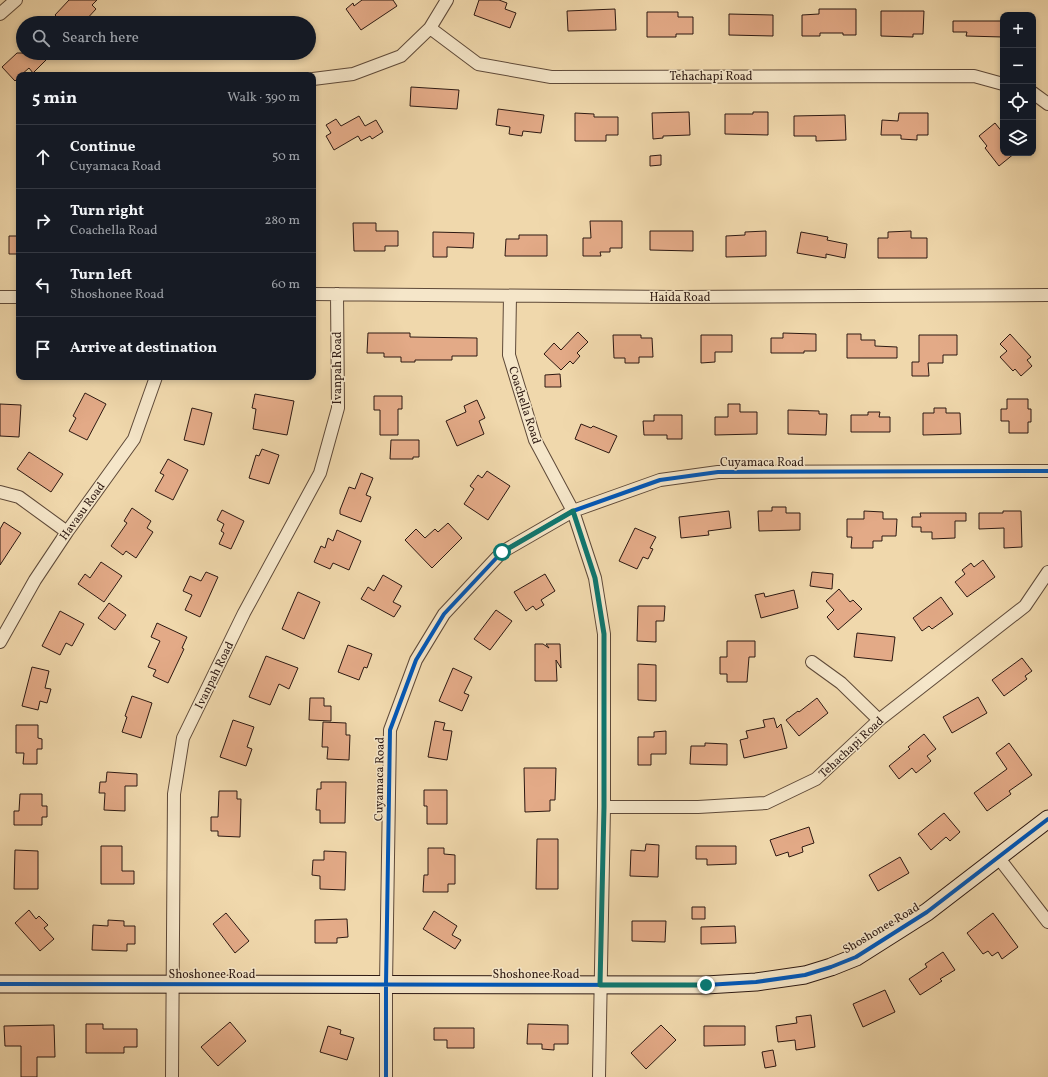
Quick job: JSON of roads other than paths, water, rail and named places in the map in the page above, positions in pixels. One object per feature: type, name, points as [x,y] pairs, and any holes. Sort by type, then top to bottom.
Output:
[{"type":"street","points":[[0,14],[16,0]]},
{"type":"street","points":[[316,80],[353,74],[401,56],[430,28],[447,0]]},
{"type":"street","name":"Tehachapi Road","points":[[430,28],[478,64],[551,77],[974,76],[1000,83]]},
{"type":"street","points":[[1036,95],[1048,104]]},
{"type":"street","name":"Haida Road","points":[[316,294],[690,297],[1048,295]]},
{"type":"street","name":"Ivanpah Road","points":[[172,1077],[174,794],[182,738],[244,613],[320,474],[338,408],[337,294]]},
{"type":"street","name":"Coachella Road","points":[[510,296],[509,355],[534,440],[573,511],[595,578],[604,634],[604,807],[600,985],[600,1077]]},
{"type":"street","points":[[0,297],[16,297]]},
{"type":"street","name":"Havasu Road","points":[[0,642],[35,580],[67,532],[134,439],[155,380]]},
{"type":"street","name":"Cuyamaca Road","points":[[386,1077],[390,730],[416,660],[444,614],[502,552],[573,511],[660,480],[718,472],[1048,471]]},
{"type":"street","points":[[0,492],[19,497],[67,532]]},
{"type":"street","name":"Tehachapi Road","points":[[604,807],[698,807],[766,803],[816,779],[879,720],[1024,606],[1048,572]]},
{"type":"street","points":[[812,662],[842,683],[879,720]]},
{"type":"street","name":"Shoshonee Road","points":[[0,984],[706,985],[756,982],[805,975],[856,957],[927,912],[1048,819]]},
{"type":"street","points":[[998,857],[1048,922]]}]
